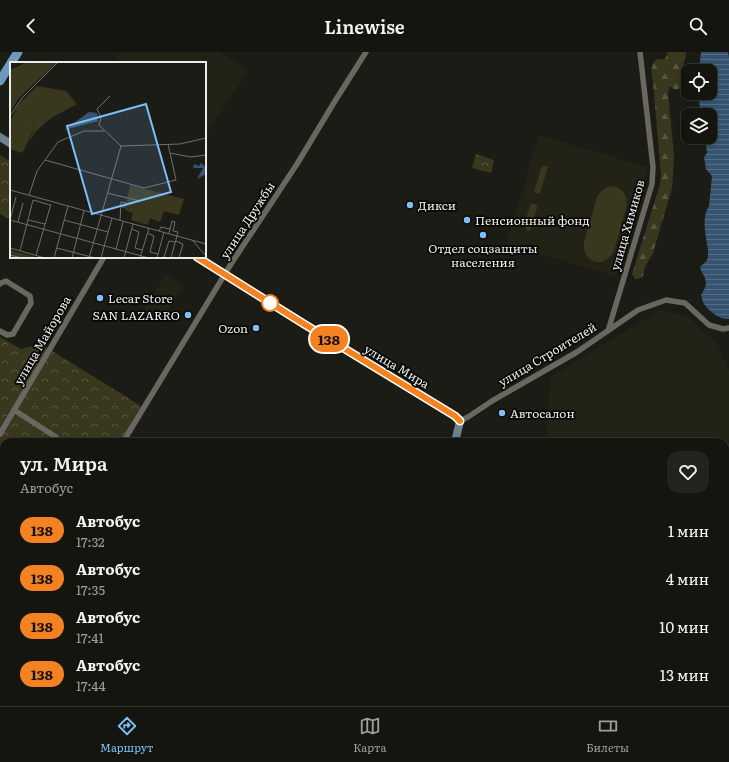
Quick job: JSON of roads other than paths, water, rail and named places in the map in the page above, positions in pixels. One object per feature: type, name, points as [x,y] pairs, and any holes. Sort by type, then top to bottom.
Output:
[{"type":"main road","points":[[12,62],[18,52]]},
{"type":"main road","points":[[0,81],[10,65]]},
{"type":"street","name":"улица Дружбы","points":[[125,438],[231,264],[297,164],[366,52]]},
{"type":"street","name":"улица Химиков","points":[[608,331],[652,184],[653,167],[640,52]]},
{"type":"street","points":[[0,137],[10,143]]},
{"type":"street","name":"улица Майорова","points":[[0,434],[103,258]]},
{"type":"street","name":"улица Мира","points":[[199,258],[455,416],[460,421]]},
{"type":"street","points":[[0,284],[6,281],[30,296],[31,303],[13,334],[7,335],[0,331]]},
{"type":"street","name":"улица Строителей","points":[[460,421],[468,418],[492,401],[577,352],[638,310],[666,300],[685,303],[709,325],[723,329],[729,328]]},
{"type":"street","points":[[14,410],[56,437]]},
{"type":"street","points":[[456,438],[460,421]]},
{"type":"water","points":[[701,52],[728,52],[729,319],[722,318],[711,311],[703,302],[701,295],[706,284],[700,267],[706,261],[708,256],[705,215],[709,206],[712,176],[706,169],[704,157],[707,153],[706,144],[717,144],[717,108],[700,108],[699,100],[717,100],[717,64],[700,64]]},
{"type":"place","name":"Дикси","points":[[410,205]]},
{"type":"place","name":"Пенсионный фонд","points":[[467,220]]},
{"type":"place","name":"Отдел соцзащиты населения","points":[[483,235]]},
{"type":"place","name":"Lecar Store","points":[[100,298]]},
{"type":"place","name":"SAN LAZARRO","points":[[188,315]]},
{"type":"place","name":"Ozon","points":[[256,328]]},
{"type":"place","name":"Автосалон","points":[[502,413]]}]
